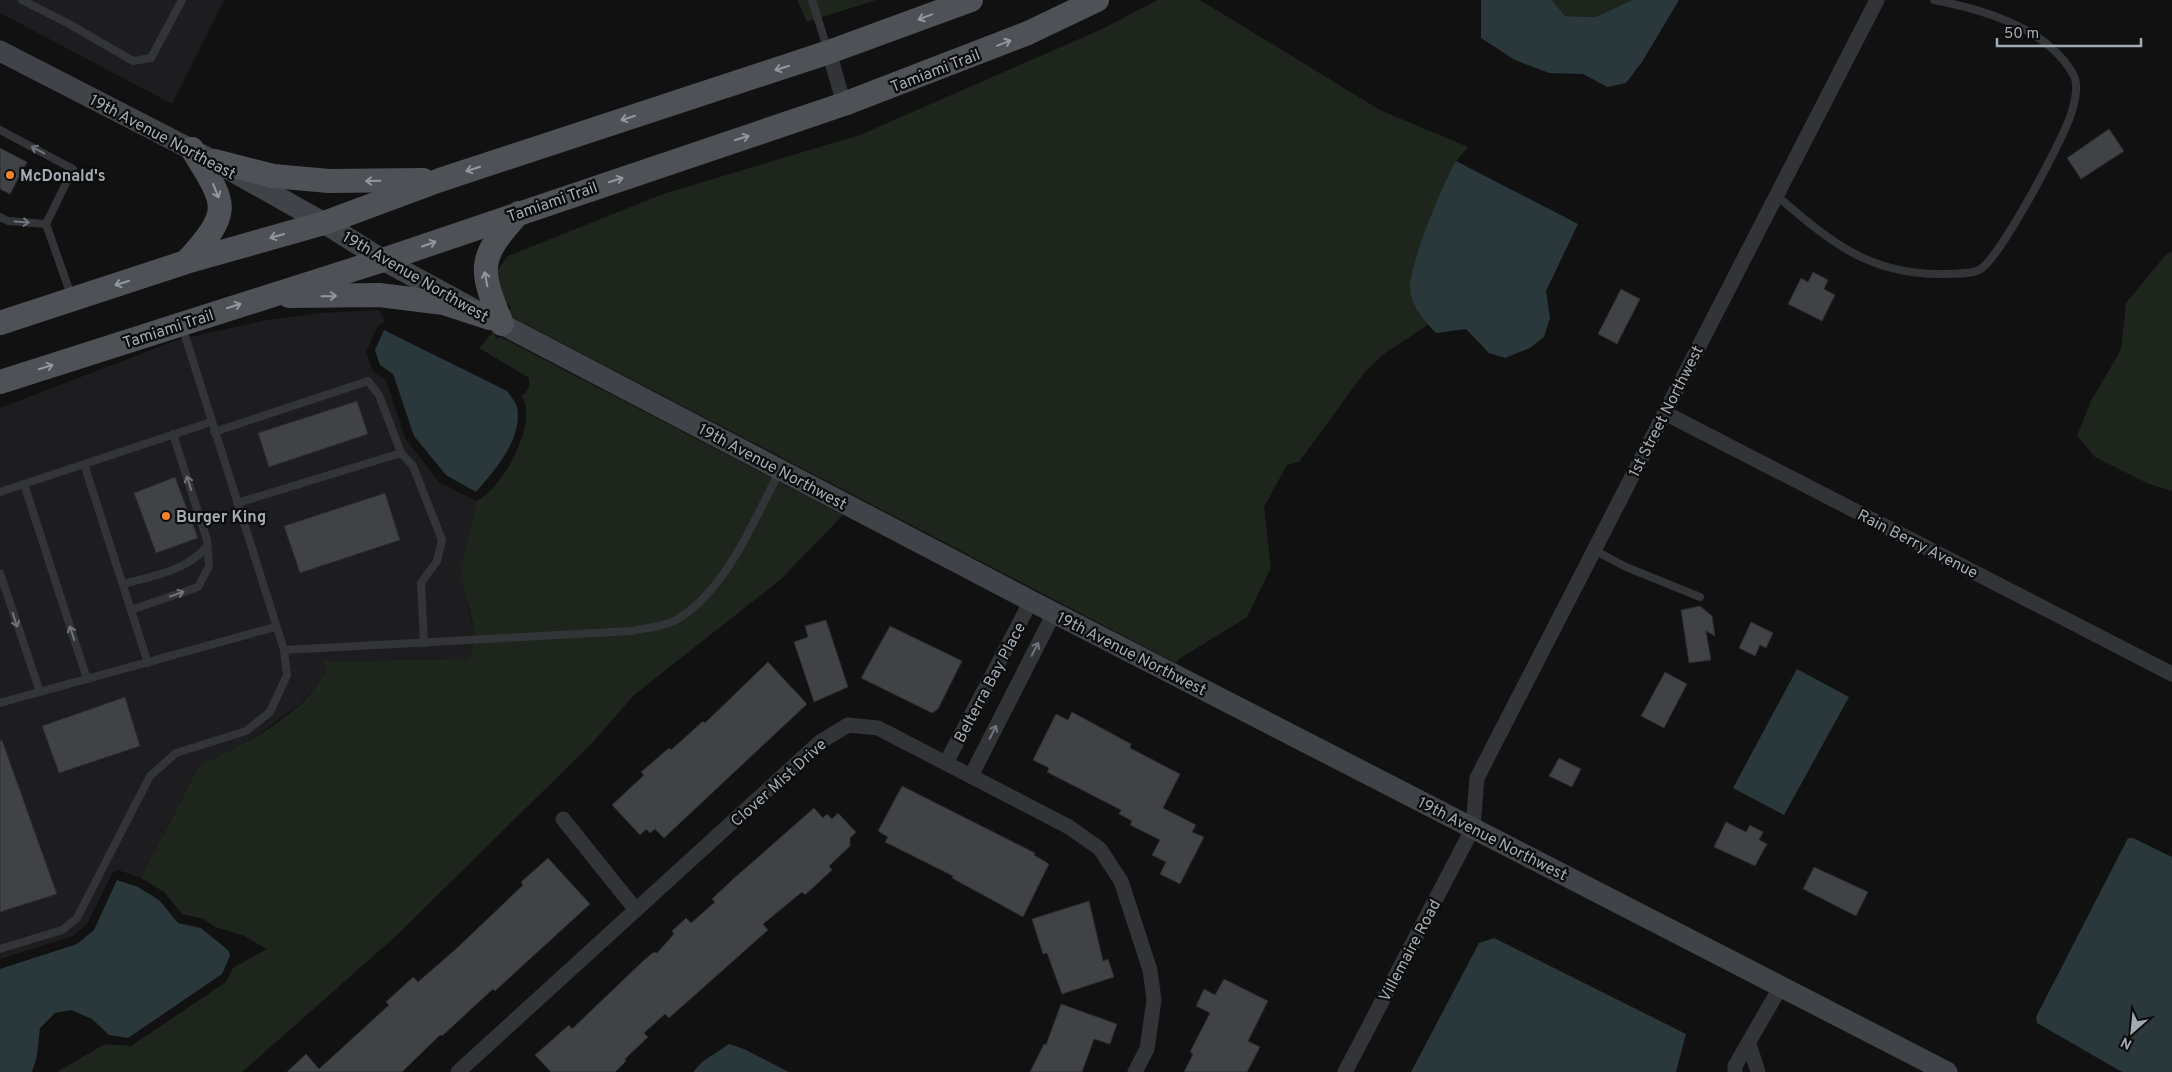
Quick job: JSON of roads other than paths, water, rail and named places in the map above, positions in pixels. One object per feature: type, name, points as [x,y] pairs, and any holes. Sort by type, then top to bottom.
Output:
[{"type":"main road","points":[[0,323],[186,262],[324,222],[440,180],[829,52],[970,0]]},
{"type":"main road","name":"Tamiami Trail","points":[[0,382],[383,260],[844,104],[948,66],[1028,33],[1097,0]]},
{"type":"main road","points":[[186,262],[216,225],[221,207],[217,190],[192,149]]},
{"type":"main road","points":[[214,161],[273,176],[329,181],[440,180]]},
{"type":"main road","points":[[496,321],[484,270],[487,254],[497,237],[521,212]]},
{"type":"main road","points":[[262,297],[379,295],[444,303],[496,321]]},
{"type":"street","name":"1st Street Northwest","points":[[1473,828],[1477,778],[1876,0]]},
{"type":"street","name":"19th Avenue Northeast","points":[[0,51],[192,149],[324,222]]},
{"type":"street","points":[[829,52],[844,104]]},
{"type":"street","name":"19th Avenue Northwest","points":[[324,222],[383,260],[496,321],[1054,613],[1947,1072]]},
{"type":"street","name":"Rain Berry Avenue","points":[[1665,413],[2172,674]]},
{"type":"street","name":"Belterra Bay Place","points":[[946,763],[1031,601]]},
{"type":"street","name":"Belterra Bay Place","points":[[971,776],[1054,613]]},
{"type":"street","points":[[993,673],[1017,685]]},
{"type":"street","name":"Clover Mist Drive","points":[[458,1072],[820,742],[848,725],[878,728],[1069,827],[1100,850],[1121,881],[1150,970],[1154,1000],[1148,1049],[1135,1072]]},
{"type":"street","points":[[563,820],[636,910]]},
{"type":"street","name":"Villemaire Road","points":[[1346,1072],[1473,828]]},
{"type":"street","points":[[1735,1072],[1735,1066],[1781,986]]},
{"type":"street","points":[[1749,1044],[1758,1072]]},
{"type":"lane","points":[[22,0],[37,3],[133,61],[151,58],[182,0]]},
{"type":"lane","points":[[812,0],[829,52]]},
{"type":"lane","points":[[1776,196],[1813,227],[1848,252],[1881,265],[1903,271],[1965,273],[1981,270],[1995,255],[2065,129],[2072,113],[2075,96],[2074,76],[2064,61],[2043,42],[2006,20],[1971,7],[1934,0]]},
{"type":"lane","points":[[0,130],[73,169],[46,224],[72,300]]},
{"type":"lane","points":[[0,217],[8,221],[46,224]]},
{"type":"lane","points":[[0,950],[62,930],[77,918],[150,776],[176,753],[246,731],[270,712],[287,675],[284,650],[181,323]]},
{"type":"lane","points":[[214,432],[368,382],[379,395],[401,453],[413,466],[442,540],[438,561],[421,583],[424,643]]},
{"type":"lane","points":[[0,492],[211,422]]},
{"type":"lane","points":[[131,610],[198,587],[209,566],[208,546],[173,434]]},
{"type":"lane","points":[[237,503],[401,453]]},
{"type":"lane","points":[[84,464],[148,663]]},
{"type":"lane","points":[[284,650],[632,631],[674,621],[699,603],[723,576],[781,470]]},
{"type":"lane","points":[[24,484],[87,679]]},
{"type":"lane","points":[[123,584],[176,569],[200,556],[208,546]]},
{"type":"lane","points":[[1594,550],[1626,567],[1700,597]]},
{"type":"lane","points":[[0,573],[40,692]]},
{"type":"lane","points":[[0,703],[275,626]]},
{"type":"place","name":"McDonald's","points":[[10,175]]},
{"type":"place","name":"Burger King","points":[[166,516]]}]
